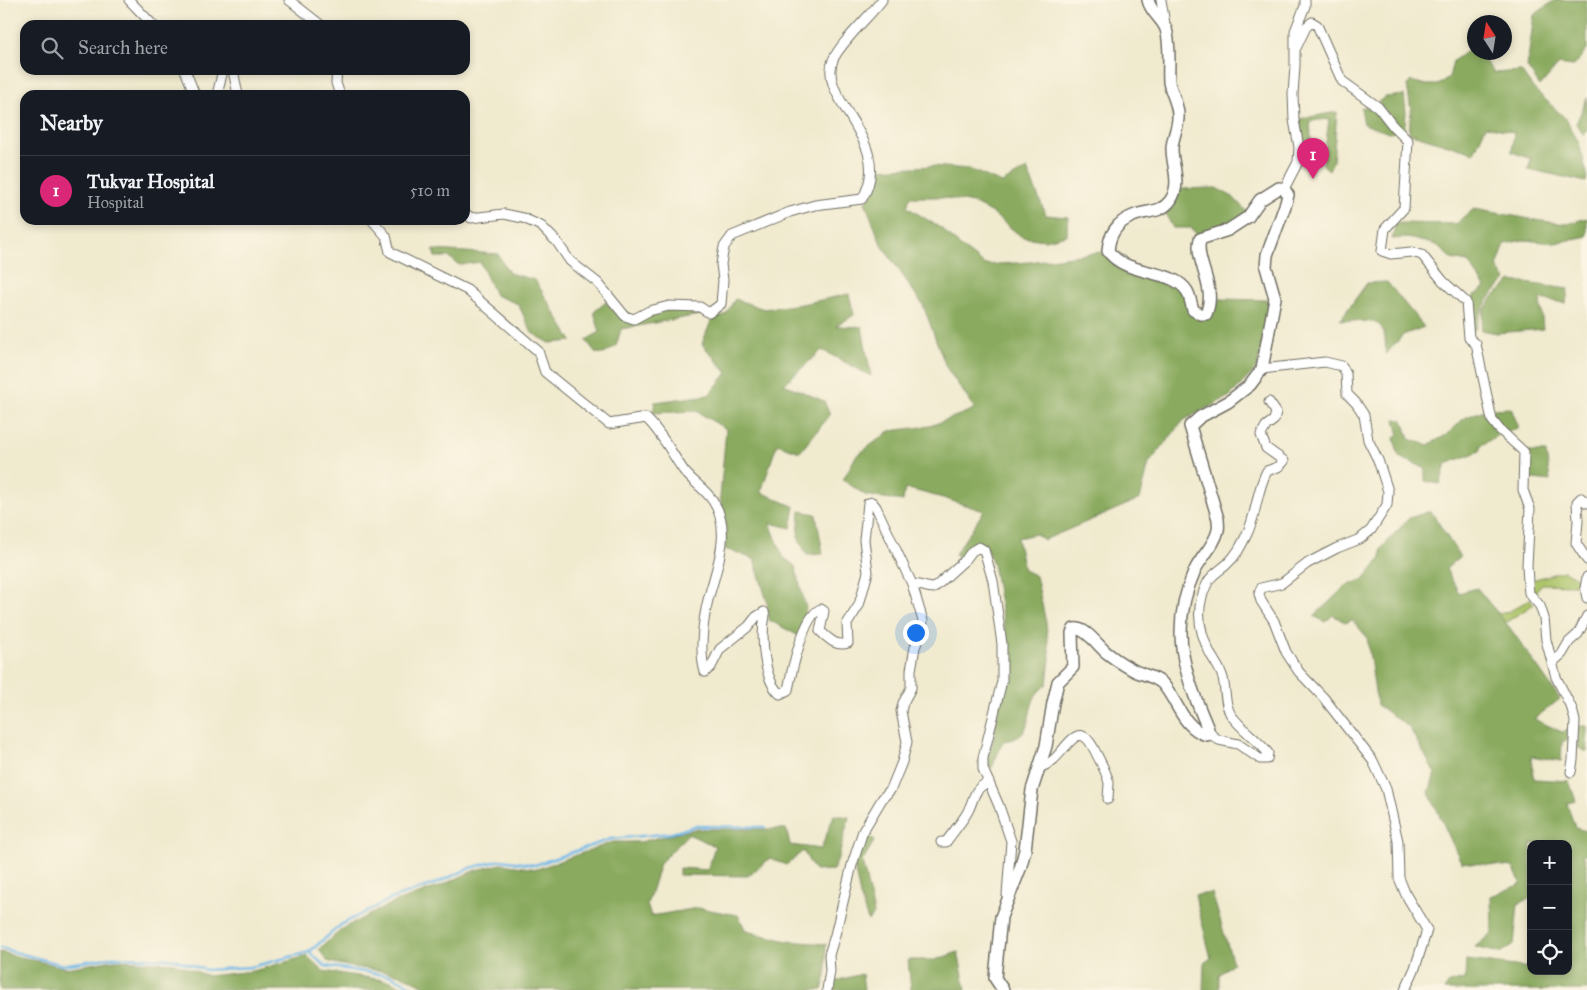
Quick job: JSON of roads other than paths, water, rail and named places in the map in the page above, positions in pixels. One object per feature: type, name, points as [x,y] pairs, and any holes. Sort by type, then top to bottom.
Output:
[{"type":"main road","points":[[1003,990],[995,978],[1001,917],[1020,869],[1025,850],[1032,790],[1046,746],[1058,682],[1073,666],[1072,634],[1074,630],[1078,628],[1084,632],[1121,663],[1162,683],[1181,712],[1198,733],[1207,735],[1208,729],[1187,676],[1180,635],[1184,603],[1189,584],[1200,560],[1218,531],[1218,519],[1190,426],[1200,417],[1228,402],[1250,385],[1262,369],[1275,298],[1266,267],[1267,256],[1286,204],[1288,195],[1284,189],[1279,188],[1260,200],[1248,217],[1228,230],[1200,238],[1198,247],[1209,292],[1209,307],[1206,314],[1200,314],[1193,310],[1187,292],[1180,283],[1124,265],[1114,259],[1108,250],[1108,240],[1113,230],[1132,216],[1160,210],[1170,201],[1176,190],[1172,148],[1178,126],[1178,114],[1169,84],[1166,29],[1150,9],[1148,0]]},
{"type":"street","points":[[129,0],[148,20]]},
{"type":"street","points":[[289,0],[315,20]]},
{"type":"street","points":[[470,218],[504,214],[523,218],[541,226],[558,242],[570,261],[598,283],[625,316],[634,318],[648,311],[669,306],[700,307],[709,312],[721,304],[723,280],[721,264],[724,246],[732,236],[790,212],[815,205],[862,199],[868,188],[870,174],[865,143],[858,128],[839,99],[834,85],[832,66],[833,60],[841,48],[882,0]]},
{"type":"street","points":[[1161,0],[1166,29]]},
{"type":"street","points":[[1284,189],[1298,162],[1299,147],[1292,94],[1296,48],[1295,31],[1298,19],[1305,6],[1305,0]]},
{"type":"street","points":[[1296,48],[1306,27],[1312,22],[1317,25],[1342,81],[1378,107],[1408,141],[1404,208],[1385,230],[1382,251],[1392,254],[1411,252],[1422,255],[1443,281],[1466,302],[1469,338],[1476,344],[1492,420],[1524,452],[1524,490],[1530,508],[1527,565],[1529,592],[1540,606],[1544,618],[1546,640],[1556,677],[1572,709],[1575,721],[1571,772]]},
{"type":"street","points":[[188,75],[193,90]]},
{"type":"street","points":[[218,90],[222,75]]},
{"type":"street","points":[[234,75],[237,90]]},
{"type":"street","points":[[337,75],[336,83],[338,90]]},
{"type":"street","points":[[376,225],[386,236],[390,252],[468,290],[538,351],[545,372],[609,424],[646,418],[654,426],[686,473],[714,501],[720,514],[723,542],[703,630],[703,665],[706,672],[711,667],[720,649],[749,626],[760,613],[764,612],[762,636],[764,654],[774,689],[780,694],[788,690],[799,645],[812,615],[817,610],[821,609],[824,611],[820,631],[834,643],[842,645],[848,643],[847,624],[859,605],[868,572],[864,540],[868,503],[872,502],[882,517],[912,584],[923,621],[915,647],[911,670],[911,688],[901,710],[906,742],[902,762],[891,789],[875,810],[863,831],[857,848],[835,935],[831,944],[827,990]]},
{"type":"street","points":[[1262,369],[1325,362],[1342,366],[1346,374],[1347,394],[1356,402],[1364,415],[1368,440],[1378,460],[1388,491],[1387,505],[1371,530],[1360,539],[1308,563],[1282,583],[1261,588],[1258,594],[1274,621],[1286,652],[1299,672],[1323,697],[1373,761],[1386,788],[1398,840],[1399,878],[1406,895],[1427,930],[1415,968],[1405,990]]},
{"type":"street","points":[[1208,729],[1219,740],[1238,744],[1260,759],[1267,758],[1268,753],[1263,746],[1250,736],[1230,713],[1226,701],[1223,676],[1204,642],[1199,616],[1200,604],[1208,580],[1238,553],[1249,530],[1255,514],[1263,477],[1267,471],[1280,466],[1284,461],[1266,448],[1261,435],[1266,426],[1274,420],[1276,412],[1269,402]]},
{"type":"street","points":[[1587,503],[1581,498],[1577,502],[1576,543],[1587,560]]},
{"type":"street","points":[[912,584],[934,588],[966,559],[972,550],[979,547],[984,550],[993,580],[1002,644],[1002,681],[983,758],[983,770],[1011,842],[1006,903]]},
{"type":"street","points":[[1587,577],[1585,588],[1587,598]]},
{"type":"street","points":[[1552,663],[1562,654],[1568,642],[1578,634],[1587,616]]},
{"type":"street","points":[[1039,767],[1051,763],[1071,739],[1077,735],[1084,735],[1095,750],[1109,783],[1108,799]]},
{"type":"street","points":[[941,842],[946,842],[961,823],[969,811],[973,797],[980,786],[989,782]]},
{"type":"waterway","points":[[0,948],[63,965],[113,957],[174,959],[206,970],[251,967],[309,952],[342,924],[391,899],[437,883],[470,868],[501,860],[535,865],[611,839],[672,833],[695,826],[765,827]]},
{"type":"waterway","points":[[309,952],[325,966],[392,976],[418,990]]},
{"type":"place","name":"Tukvar Hospital","points":[[1313,179]]}]
